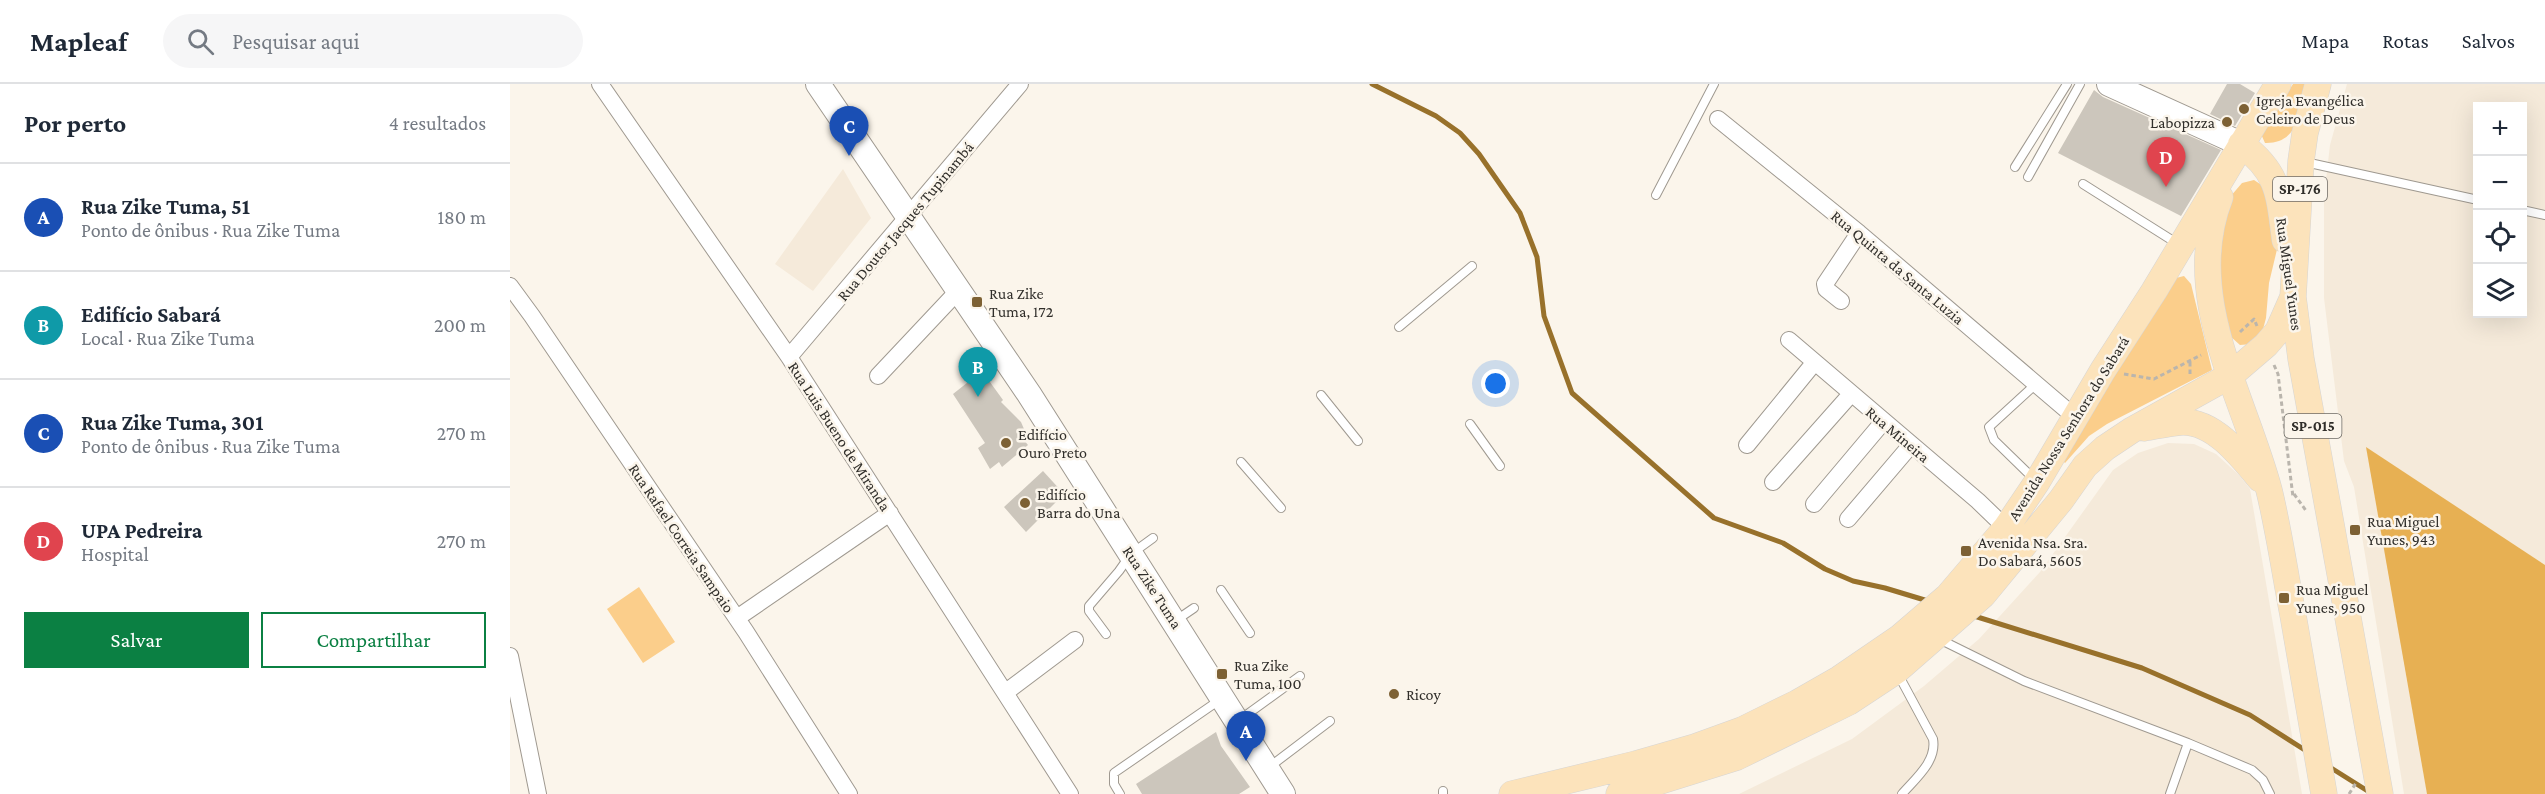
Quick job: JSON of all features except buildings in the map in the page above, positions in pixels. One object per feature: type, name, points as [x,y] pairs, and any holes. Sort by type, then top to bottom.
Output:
[{"type":"main road","points":[[2278,84],[2253,128],[2241,144],[2213,216],[2207,271],[2211,309],[2268,489],[2324,794]]},
{"type":"main road","name":"SP-176","points":[[2294,297],[2301,161],[2319,84]]},
{"type":"main road","name":"Avenida Nossa Senhora do Sabará","points":[[1512,794],[1636,764],[1695,747],[1742,730],[1839,679],[1899,638],[1948,596],[2006,528],[2037,482],[2241,144]]},
{"type":"main road","name":"Rua Miguel Yunes","points":[[2241,144],[2260,158],[2278,191],[2303,371],[2380,794]]},
{"type":"main road","name":"Avenida Nossa Senhora do Sabará","points":[[1619,794],[1737,757],[1849,702],[1896,671],[1983,596],[2061,500],[2085,466],[2105,448],[2132,430],[2231,375],[2266,345],[2278,331],[2294,297]]},
{"type":"main road","points":[[2132,430],[2183,422],[2201,426],[2215,433],[2245,461],[2268,489]]},
{"type":"street","name":"Rua Luis Bueno de Miranda","points":[[600,84],[789,357],[1070,794]]},
{"type":"street","name":"Rua Doutor Jacques Tupinambá","points":[[789,357],[1020,84]]},
{"type":"street","points":[[2109,84],[2241,144]]},
{"type":"street","name":"Rua Zike Tuma","points":[[825,87],[958,291],[1029,394],[1131,554],[1184,614],[1224,698],[1283,794]]},
{"type":"street","name":"Rua Quinta da Santa Luzia","points":[[1718,119],[1859,233],[2076,417]]},
{"type":"street","points":[[1841,301],[1826,289],[1825,284],[1859,233]]},
{"type":"street","name":"Rua Rafael Correia Sampaio","points":[[510,286],[736,618],[849,794]]},
{"type":"street","points":[[878,376],[958,291]]},
{"type":"street","name":"Rua Mineira","points":[[1788,340],[2006,528]]},
{"type":"street","points":[[1747,445],[1814,363]]},
{"type":"street","points":[[1773,482],[1851,394]]},
{"type":"street","points":[[1814,504],[1883,422]]},
{"type":"street","points":[[1848,519],[1911,446]]},
{"type":"street","points":[[736,618],[890,513]]},
{"type":"street","points":[[1006,692],[1075,640]]},
{"type":"street","points":[[510,656],[538,794]]},
{"type":"lane","points":[[1656,195],[1714,84]]},
{"type":"lane","points":[[2014,167],[2067,84]]},
{"type":"lane","points":[[2028,177],[2080,84]]},
{"type":"lane","points":[[1701,110],[1718,119]]},
{"type":"lane","points":[[2301,161],[2473,199]]},
{"type":"lane","points":[[2083,184],[2181,246]]},
{"type":"lane","points":[[2527,211],[2545,215]]},
{"type":"lane","points":[[1399,327],[1472,266]]},
{"type":"lane","points":[[2036,384],[1989,427],[1994,440],[2037,482]]},
{"type":"lane","points":[[1321,394],[1358,441]]},
{"type":"lane","points":[[1470,424],[1500,466]]},
{"type":"lane","points":[[1241,462],[1281,508]]},
{"type":"lane","points":[[1106,634],[1089,611],[1089,606],[1131,554],[1153,538]]},
{"type":"lane","points":[[1221,590],[1250,633]]},
{"type":"lane","points":[[1937,638],[2024,681],[2188,742],[2252,770],[2263,780],[2270,794]]},
{"type":"lane","points":[[1896,671],[1933,739],[1934,748],[1929,764],[1902,794]]},
{"type":"lane","points":[[1238,721],[1300,676]]},
{"type":"lane","points":[[1120,794],[1114,784],[1113,773],[1224,698]]},
{"type":"lane","points":[[1267,768],[1330,721]]},
{"type":"lane","points":[[2170,794],[2188,742]]},
{"type":"path","points":[[2236,335],[2254,319],[2258,327]]},
{"type":"path","points":[[2103,370],[2154,380],[2204,353]]},
{"type":"path","points":[[2278,374],[2294,494]]},
{"type":"shaded area","points":[[2293,84],[2307,84],[2296,124],[2285,138],[2265,143],[2261,134]]},
{"type":"shaded area","points":[[2347,84],[2545,84],[2545,794],[2404,794],[2354,487],[2344,461],[2324,298],[2324,197],[2330,145]]},
{"type":"shaded area","points":[[843,169],[871,218],[813,291],[775,264]]},
{"type":"shaded area","points":[[2254,180],[2263,186],[2279,241],[2269,283],[2266,318],[2262,333],[2252,344],[2240,345],[2230,336],[2216,272],[2217,240],[2230,197],[2242,183]]},
{"type":"shaded area","points":[[2184,276],[2191,284],[2212,370],[2107,424],[2089,436],[2065,463],[2061,459],[2176,278]]},
{"type":"shaded area","points":[[2168,443],[2194,444],[2216,454],[2239,475],[2250,489],[2302,794],[1739,794],[1852,739],[1924,686],[1979,639],[2040,572],[2113,470],[2138,453]]},
{"type":"shaded area","points":[[2366,447],[2545,565],[2545,794],[2427,794]]},
{"type":"shaded area","points":[[639,587],[675,642],[643,663],[607,609]]},
{"type":"waterway","points":[[1372,84],[1436,116],[1460,133],[1479,154],[1520,213],[1537,257],[1544,316],[1572,393],[1714,518],[1783,543],[1825,569],[1853,581],[1928,601]]},
{"type":"waterway","points":[[1971,615],[2142,668],[2250,715],[2308,752]]},
{"type":"waterway","points":[[2328,766],[2371,793]]},
{"type":"place","name":"Igreja Evangélica Celeiro de Deus","points":[[2244,109]]},
{"type":"place","name":"Labopizza","points":[[2227,122]]},
{"type":"place","name":"Rua Zike Tuma, 301","points":[[849,156]]},
{"type":"place","name":"UPA Pedreira","points":[[2166,187]]},
{"type":"place","name":"Rua Zike Tuma, 172","points":[[977,302]]},
{"type":"place","name":"Edifício Sabará","points":[[978,397]]},
{"type":"place","name":"Edifício Ouro Preto","points":[[1006,443]]},
{"type":"place","name":"Edifício Barra do Una","points":[[1025,503]]},
{"type":"place","name":"Rua Miguel Yunes, 943","points":[[2355,530]]},
{"type":"place","name":"Avenida Nsa. Sra. Do Sabará, 5605","points":[[1966,551]]},
{"type":"place","name":"Rua Miguel Yunes, 950","points":[[2284,598]]},
{"type":"place","name":"Rua Zike Tuma, 100","points":[[1222,674]]},
{"type":"place","name":"Ricoy","points":[[1394,694]]},
{"type":"place","name":"Rua Zike Tuma, 51","points":[[1246,761]]}]
